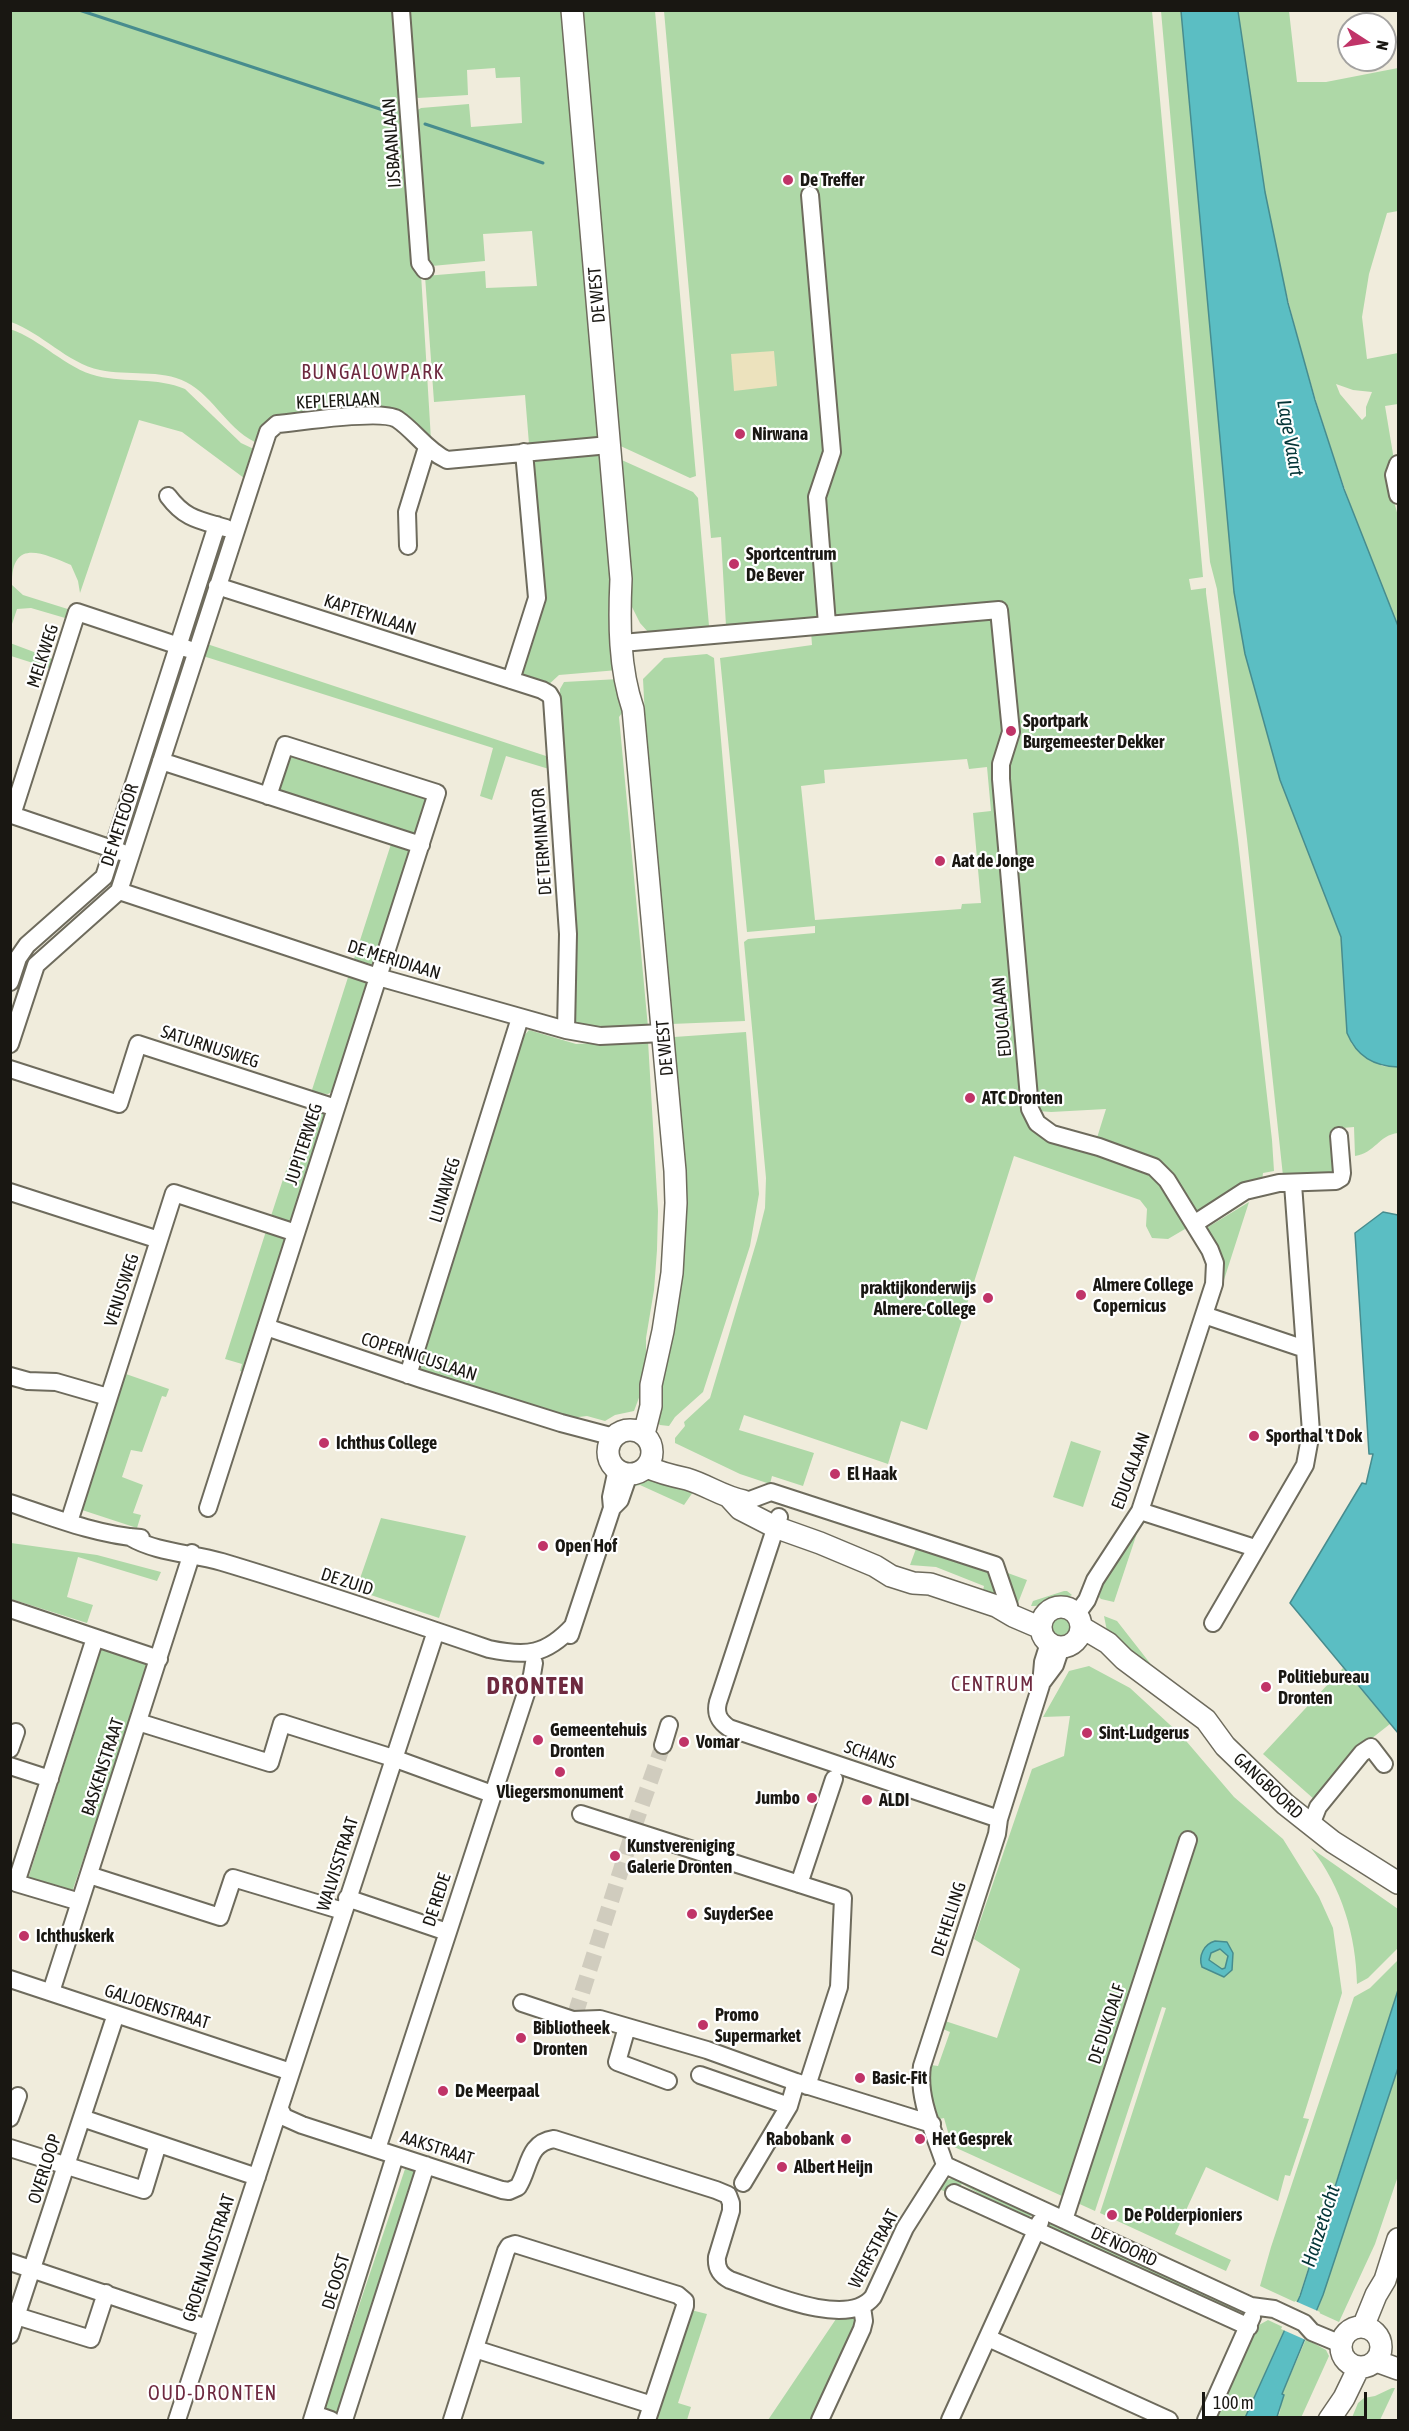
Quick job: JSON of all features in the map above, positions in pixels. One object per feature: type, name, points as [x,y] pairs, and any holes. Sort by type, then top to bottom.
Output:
[{"type":"main road","name":"DE WEST","points":[[572,10],[621,579],[620,614],[628,642],[626,688],[633,709],[676,1203],[672,1273],[663,1331],[651,1385],[624,1437]]},
{"type":"main road","points":[[624,1437],[649,1439],[636,1466],[609,1460],[624,1437]]},
{"type":"main road","name":"GANGBOORD","points":[[636,1466],[678,1469],[688,1479],[738,1500],[740,1509],[807,1530],[820,1543],[875,1566],[905,1570],[916,1574],[930,1584],[1003,1606],[1108,1643],[1124,1659],[1206,1720],[1225,1746],[1285,1804],[1333,1842],[1398,1883]]},
{"type":"main road","points":[[1330,2418],[1334,2394],[1385,2300],[1385,2280],[1398,2239]]},
{"type":"main road","name":"DE NOORD","points":[[1359,2346],[1398,2369]]},
{"type":"street","name":"IJSBAANLAAN","points":[[401,10],[420,263],[425,270]]},
{"type":"street","points":[[810,195],[832,452],[817,497],[827,624]]},
{"type":"street","name":"KEPLERLAAN","points":[[217,586],[268,432],[277,424],[379,415],[396,419],[427,447],[447,460],[609,445]]},
{"type":"street","points":[[408,546],[407,512],[427,447]]},
{"type":"street","points":[[511,680],[537,598],[524,452]]},
{"type":"street","points":[[1398,464],[1394,475],[1398,495]]},
{"type":"street","points":[[168,496],[179,510],[192,517],[235,531]]},
{"type":"street","points":[[10,982],[14,957],[104,877],[217,525]]},
{"type":"street","name":"KAPTEYNLAAN","points":[[217,586],[511,680]]},
{"type":"street","name":"DE METEOOR","points":[[36,965],[119,891],[217,586]]},
{"type":"street","name":"EDUCALAAN","points":[[628,642],[999,610],[1011,732],[1001,764],[1001,779],[1030,1109],[1037,1123],[1052,1134],[1099,1147],[1154,1167],[1167,1180],[1215,1263],[1214,1284],[1140,1511],[1095,1580],[1087,1600],[1062,1628]]},
{"type":"street","name":"MELKWEG","points":[[131,855],[12,814],[78,612],[196,651]]},
{"type":"street","name":"DE TERMINATOR","points":[[511,680],[546,692],[552,699],[568,934],[566,1030]]},
{"type":"street","name":"JUPITERWEG","points":[[208,1508],[437,793],[285,745],[268,796]]},
{"type":"street","points":[[161,761],[421,844]]},
{"type":"street","name":"DE MERIDIAAN","points":[[119,891],[378,977],[520,1018],[600,1036],[663,1033]]},
{"type":"street","points":[[10,1044],[36,965],[14,957]]},
{"type":"street","name":"LUNAWEG","points":[[408,1375],[520,1018]]},
{"type":"street","name":"SATURNUSWEG","points":[[10,1069],[119,1104],[138,1044],[336,1108]]},
{"type":"street","points":[[1194,1224],[1245,1191],[1279,1183],[1336,1181],[1341,1178],[1339,1136]]},
{"type":"street","points":[[1213,1623],[1305,1465],[1309,1451],[1311,1432],[1293,1184]]},
{"type":"street","points":[[10,1192],[159,1240]]},
{"type":"street","name":"VENUSWEG","points":[[69,1522],[174,1193],[296,1233]]},
{"type":"street","points":[[1204,1315],[1305,1349]]},
{"type":"street","name":"COPERNICUSLAAN","points":[[266,1327],[561,1423],[624,1437]]},
{"type":"street","points":[[10,1376],[28,1381],[56,1382],[108,1397]]},
{"type":"street","points":[[533,1669],[568,1642],[612,1508],[610,1497],[636,1466]]},
{"type":"street","points":[[738,1500],[771,1492],[995,1565],[1003,1606]]},
{"type":"street","name":"DE ZUID","points":[[10,1503],[69,1522],[130,1537],[172,1542],[192,1553],[489,1649],[513,1654],[536,1653],[561,1639],[573,1626]]},
{"type":"street","points":[[1140,1511],[1255,1548]]},
{"type":"street","name":"SCHANS","points":[[777,1522],[716,1709],[720,1721],[729,1728],[999,1819]]},
{"type":"street","name":"BASKENSTRAAT","points":[[51,1992],[192,1553]]},
{"type":"street","points":[[10,1609],[159,1659]]},
{"type":"street","name":"DE HELLING","points":[[945,2165],[922,2093],[920,2079],[922,2066],[997,1834],[999,1819],[1041,1684],[1043,1662],[1062,1628]]},
{"type":"street","name":"WALVISSTRAAT","points":[[280,2109],[436,1631]]},
{"type":"street","points":[[80,1902],[13,1883],[50,1779],[95,1638]]},
{"type":"street","name":"DE ZUID","points":[[489,1649],[509,1662],[533,1669]]},
{"type":"street","name":"DE REDE","points":[[377,2149],[533,1669]]},
{"type":"street","points":[[138,1722],[270,1763],[282,1724],[393,1758],[492,1794]]},
{"type":"street","points":[[663,1745],[669,1725]]},
{"type":"street","points":[[10,1749],[16,1732]]},
{"type":"street","name":"GANGBOORD","points":[[1311,1825],[1318,1807],[1362,1753],[1371,1747],[1384,1764]]},
{"type":"street","points":[[10,1766],[50,1779]]},
{"type":"street","points":[[799,1884],[834,1779]]},
{"type":"street","points":[[580,1814],[843,1898],[839,1988],[801,2084],[743,2183]]},
{"type":"street","name":"DE DUKDALF","points":[[1064,2220],[1188,1840]]},
{"type":"street","points":[[89,1875],[220,1917],[233,1878],[447,1932]]},
{"type":"street","name":"GALJOENSTRAAT","points":[[10,1979],[291,2072]]},
{"type":"street","points":[[522,2003],[574,2018],[600,2019],[707,2050],[801,2084],[932,2124]]},
{"type":"street","name":"OVERLOOP","points":[[10,2335],[14,2315],[32,2269],[116,2014]]},
{"type":"street","points":[[627,2027],[616,2062],[668,2081]]},
{"type":"street","points":[[700,2075],[789,2106]]},
{"type":"street","points":[[10,2118],[18,2096]]},
{"type":"street","name":"AAKSTRAAT","points":[[280,2109],[284,2117],[290,2120],[502,2190],[509,2191],[518,2187],[534,2148],[550,2140],[563,2141],[716,2190],[728,2195],[732,2203],[717,2257],[718,2269],[724,2277],[819,2309],[862,2307]]},
{"type":"street","name":"GROENLANDSTRAAT","points":[[177,2421],[280,2109]]},
{"type":"street","points":[[82,2118],[256,2177]]},
{"type":"street","points":[[10,2148],[144,2190],[158,2144]]},
{"type":"street","name":"DE OOST","points":[[313,2417],[396,2156]]},
{"type":"street","points":[[344,2421],[426,2165]]},
{"type":"street","name":"DE NOORD","points":[[945,2165],[1256,2307],[1274,2309],[1304,2323],[1312,2332],[1359,2346]]},
{"type":"street","name":"WERFSTRAAT","points":[[820,2421],[862,2329],[864,2321],[862,2307],[873,2297],[905,2228],[945,2165]]},
{"type":"street","name":"DE NOORD","points":[[954,2193],[1249,2326]]},
{"type":"street","points":[[950,2421],[1045,2211]]},
{"type":"street","points":[[452,2421],[506,2251],[511,2245],[519,2245],[678,2295],[685,2301],[649,2413],[475,2349]]},
{"type":"street","points":[[10,2262],[207,2328]]},
{"type":"street","points":[[14,2315],[91,2339],[106,2293]]},
{"type":"street","points":[[1206,2421],[1256,2307]]},
{"type":"street","points":[[988,2338],[1169,2421]]},
{"type":"street","points":[[313,2417],[331,2421]]},
{"type":"green space","points":[[10,11],[398,11],[421,274],[431,440],[364,411],[269,420],[260,444],[239,432],[205,396],[186,382],[166,375],[111,372],[88,366],[11,322]]},
{"type":"green space","points":[[407,11],[566,11],[602,432],[592,441],[529,444],[525,395],[434,402],[425,276],[485,271],[486,288],[537,286],[532,231],[483,234],[485,261],[432,266],[426,263],[416,111],[421,108],[469,104],[471,127],[522,123],[520,77],[496,78],[495,68],[467,70],[468,95],[418,98]]},
{"type":"green space","points":[[576,11],[655,11],[696,476],[690,478],[614,443]]},
{"type":"green space","name":"Sportpark Burgemeester Dekker","points":[[664,11],[1152,11],[1203,577],[1189,579],[1191,590],[1206,588],[1238,840],[1274,1171],[1263,1173],[1262,1181],[1198,1219],[1182,1188],[1096,1141],[1106,1109],[1051,1112],[1026,1110],[1026,1115],[1156,1176],[1186,1219],[1185,1229],[1168,1239],[1152,1238],[1146,1226],[1147,1209],[1140,1200],[1014,1156],[927,1430],[901,1421],[888,1464],[744,1415],[739,1430],[814,1453],[803,1486],[772,1476],[770,1484],[740,1474],[675,1443],[675,1438],[685,1426],[684,1422],[710,1398],[765,1208],[766,1178],[744,942],[748,939],[815,933],[815,926],[747,932],[720,658],[812,645],[810,618],[726,626],[721,537],[711,538]],"holes":[[[967,759],[969,769],[987,767],[991,811],[973,813],[981,903],[962,904],[961,909],[815,920],[801,786],[825,783],[824,770]]]},
{"type":"green space","points":[[1161,11],[1181,11],[1234,592],[1245,654],[1280,780],[1341,937],[1348,1033],[1352,1044],[1382,1066],[1398,1067],[1398,1133],[1386,1137],[1367,1151],[1355,1156],[1354,1127],[1331,1129],[1334,1172],[1283,1176],[1247,839],[1217,589],[1210,562]]},
{"type":"green space","points":[[1238,11],[1289,11],[1297,82],[1326,82],[1377,72],[1397,72],[1398,68],[1398,211],[1387,213],[1369,274],[1362,317],[1367,359],[1398,353],[1398,404],[1385,406],[1394,460],[1387,476],[1398,516],[1398,626],[1368,552],[1316,401],[1294,324],[1260,169],[1247,90]],"holes":[[[1336,384],[1353,390],[1372,392],[1366,407],[1366,416],[1362,420],[1340,394]]]},
{"type":"green space","points":[[10,329],[33,340],[85,372],[108,378],[164,383],[185,389],[241,443],[258,451],[248,481],[182,432],[139,420],[80,593],[71,565],[49,556],[30,553],[23,555],[17,560],[13,570],[12,585],[23,595],[74,611],[72,620],[31,608],[17,609],[11,627]]},
{"type":"green space","points":[[596,452],[602,456],[618,670],[559,675],[546,687],[518,677],[543,597],[531,457]]},
{"type":"green space","points":[[615,457],[693,492],[698,498],[709,626],[649,633],[640,623],[632,607],[625,563]]},
{"type":"green space","points":[[10,643],[58,661],[55,670],[11,656]]},
{"type":"green space","points":[[207,644],[549,757],[549,769],[506,756],[492,800],[480,796],[493,748],[203,656]]},
{"type":"green space","points":[[707,654],[714,658],[745,1021],[671,1024],[648,776],[643,679],[664,658]]},
{"type":"green space","points":[[619,679],[625,709],[619,717],[648,1027],[610,1030],[575,1026],[576,967],[557,701],[560,700],[560,689],[564,682]]},
{"type":"green space","points":[[292,751],[434,798],[421,837],[279,792]]},
{"type":"green space","points":[[392,841],[417,849],[379,967],[354,959]]},
{"type":"green space","points":[[350,971],[374,979],[338,1088],[328,1094],[311,1093]]},
{"type":"green space","points":[[529,1030],[576,1044],[648,1041],[658,1211],[654,1290],[646,1338],[646,1379],[634,1411],[615,1415],[605,1421],[587,1416],[570,1418],[416,1371],[522,1038]]},
{"type":"green space","points":[[746,1032],[759,1194],[750,1246],[703,1392],[675,1417],[669,1426],[660,1425],[653,1419],[660,1385],[674,1037]]},
{"type":"green space","points":[[307,1106],[323,1112],[328,1119],[294,1223],[271,1216]]},
{"type":"green space","points":[[1249,1202],[1222,1286],[1208,1227]]},
{"type":"green space","points":[[267,1228],[289,1235],[245,1372],[240,1371],[242,1364],[225,1359]]},
{"type":"green space","points":[[123,1373],[169,1389],[166,1397],[162,1396],[142,1452],[131,1450],[122,1477],[143,1485],[133,1513],[141,1515],[137,1528],[79,1509]]},
{"type":"green space","points":[[1071,1441],[1101,1451],[1083,1507],[1053,1497]]},
{"type":"green space","points":[[647,1476],[693,1492],[684,1505],[640,1485],[630,1487],[639,1479]]},
{"type":"green space","points":[[381,1518],[466,1536],[439,1618],[356,1590]]},
{"type":"green space","points":[[1139,1527],[1114,1602],[1101,1599],[1099,1597],[1106,1575]]},
{"type":"green space","points":[[11,1543],[97,1555],[161,1572],[157,1581],[78,1557],[67,1597],[93,1605],[87,1623],[11,1599]]},
{"type":"green space","points":[[917,1546],[989,1569],[1003,1598],[983,1590],[984,1586],[936,1567],[910,1565]]},
{"type":"green space","points":[[1005,1572],[1027,1580],[1018,1603],[1013,1602]]},
{"type":"green space","points":[[1064,1591],[1072,1595],[1041,1606],[1031,1606],[1033,1601]]},
{"type":"green space","points":[[1104,1616],[1117,1621],[1153,1667],[1132,1654],[1107,1631]]},
{"type":"green space","points":[[1060,1617],[1068,1620],[1071,1628],[1068,1636],[1060,1639],[1052,1636],[1049,1628],[1052,1620]]},
{"type":"green space","points":[[102,1646],[150,1662],[72,1892],[28,1879]]},
{"type":"green space","points":[[1089,1666],[1130,1688],[1181,1735],[1234,1797],[1283,1839],[1319,1897],[1333,1928],[1342,1993],[1303,2118],[1309,2119],[1290,2176],[1285,2175],[1278,2201],[1206,2167],[1175,2234],[1231,2260],[1226,2271],[1100,2213],[1166,2008],[1162,2007],[1095,2211],[952,2146],[944,2118],[939,2119],[929,2088],[931,2065],[938,2066],[950,2032],[943,2029],[945,2021],[997,2038],[1020,1969],[974,1939],[1032,1769],[1064,1756],[1070,1716],[1043,1717],[1069,1671]]},
{"type":"green space","points":[[1343,1668],[1390,1724],[1357,1750],[1315,1800],[1263,1754]]},
{"type":"green space","points":[[1311,1848],[1398,1909],[1398,1948],[1368,1978],[1357,1984],[1354,1948],[1345,1913],[1331,1879]]},
{"type":"green space","points":[[1398,1960],[1398,1990],[1297,2303],[1260,2286],[1271,2247],[1354,1997],[1370,1988]]},
{"type":"green space","points":[[1398,2068],[1398,2176],[1375,2244],[1339,2322],[1317,2312]]},
{"type":"green space","points":[[405,2169],[418,2171],[339,2414],[324,2410]]},
{"type":"green space","points":[[957,2177],[1030,2209],[1032,2215],[1026,2220],[962,2184],[949,2193],[936,2188],[943,2181]]},
{"type":"green space","points":[[1053,2219],[1240,2310],[1237,2313],[1048,2229],[1048,2224]]},
{"type":"green space","points":[[691,2310],[707,2314],[678,2403],[691,2407],[687,2420],[656,2420]]},
{"type":"green space","points":[[857,2316],[815,2420],[768,2420],[836,2319]]},
{"type":"green space","points":[[1268,2320],[1285,2328],[1244,2420],[1212,2420],[1259,2325]]},
{"type":"green space","points":[[1306,2339],[1326,2350],[1329,2356],[1300,2420],[1276,2420],[1280,2412],[1282,2394]]},
{"type":"green space","points":[[1395,2388],[1380,2420],[1351,2420],[1358,2403],[1364,2398],[1375,2396]]},
{"type":"sand","points":[[774,351],[777,386],[734,391],[731,354]]},
{"type":"water","name":"Lage Vaart","points":[[1181,11],[1238,11],[1265,192],[1288,303],[1315,400],[1344,489],[1398,626],[1398,1067],[1381,1065],[1367,1059],[1356,1048],[1347,1033],[1341,937],[1280,780],[1245,654],[1234,592]]},
{"type":"water","points":[[1383,1212],[1398,1215],[1398,1733],[1290,1603],[1362,1483],[1366,1484],[1373,1454],[1369,1454],[1355,1233]]},
{"type":"water","points":[[1227,1942],[1233,1953],[1232,1970],[1224,1977],[1202,1967],[1201,1955],[1211,1943]],"holes":[[[1220,1949],[1228,1956],[1225,1968],[1222,1969],[1209,1960],[1211,1953]]]},
{"type":"water","points":[[1398,1990],[1398,2068],[1323,2295],[1282,2394],[1284,2395],[1276,2420],[1244,2420],[1300,2296]]},
{"type":"pier","points":[[1295,2301],[1320,2312],[1308,2341],[1281,2329]]},
{"type":"waterway","points":[[79,10],[395,114]]},
{"type":"waterway","points":[[425,124],[543,163]]},
{"type":"tunnel","points":[[634,1827],[663,1745]]},
{"type":"tunnel","points":[[575,2015],[632,1835]]},
{"type":"place","name":"De Treffer","points":[[788,180]]},
{"type":"place","name":"Nirwana","points":[[740,434]]},
{"type":"place","name":"Sportcentrum De Bever","points":[[734,564]]},
{"type":"place","name":"Sportpark Burgemeester Dekker","points":[[1011,731]]},
{"type":"place","name":"Aat de Jonge","points":[[940,861]]},
{"type":"place","name":"ATC Dronten","points":[[970,1098]]},
{"type":"place","name":"Almere College Copernicus","points":[[1081,1295]]},
{"type":"place","name":"praktijkonderwijs Almere-College","points":[[988,1298]]},
{"type":"place","name":"Sporthal 't Dok","points":[[1254,1436]]},
{"type":"place","name":"Ichthus College","points":[[324,1443]]},
{"type":"place","name":"El Haak","points":[[835,1474]]},
{"type":"place","name":"Open Hof","points":[[543,1546]]},
{"type":"place","name":"Politiebureau Dronten","points":[[1266,1687]]},
{"type":"place","name":"Sint-Ludgerus","points":[[1087,1733]]},
{"type":"place","name":"Gemeentehuis Dronten","points":[[538,1740]]},
{"type":"place","name":"Vomar","points":[[684,1742]]},
{"type":"place","name":"Vliegersmonument","points":[[560,1772]]},
{"type":"place","name":"Jumbo","points":[[812,1798]]},
{"type":"place","name":"ALDI","points":[[867,1800]]},
{"type":"place","name":"Kunstvereniging Galerie Dronten","points":[[615,1856]]},
{"type":"place","name":"SuyderSee","points":[[692,1914]]},
{"type":"place","name":"Ichthuskerk","points":[[24,1936]]},
{"type":"place","name":"Promo Supermarket","points":[[703,2025]]},
{"type":"place","name":"Bibliotheek Dronten","points":[[521,2038]]},
{"type":"place","name":"Basic-Fit","points":[[860,2078]]},
{"type":"place","name":"De Meerpaal","points":[[443,2091]]},
{"type":"place","name":"Rabobank","points":[[846,2139]]},
{"type":"place","name":"Het Gesprek","points":[[920,2139]]},
{"type":"place","name":"Albert Heijn","points":[[782,2167]]},
{"type":"place","name":"De Polderpioniers","points":[[1112,2215]]},
{"type":"district","name":"BUNGALOWPARK","points":[[373,373]]},
{"type":"district","name":"CENTRUM","points":[[993,1685]]},
{"type":"district","name":"DRONTEN","points":[[536,1686]]},
{"type":"district","name":"OUD-DRONTEN","points":[[213,2394]]},
{"type":"water label","name":"Hanzetocht","points":[[1321,2226]]}]
